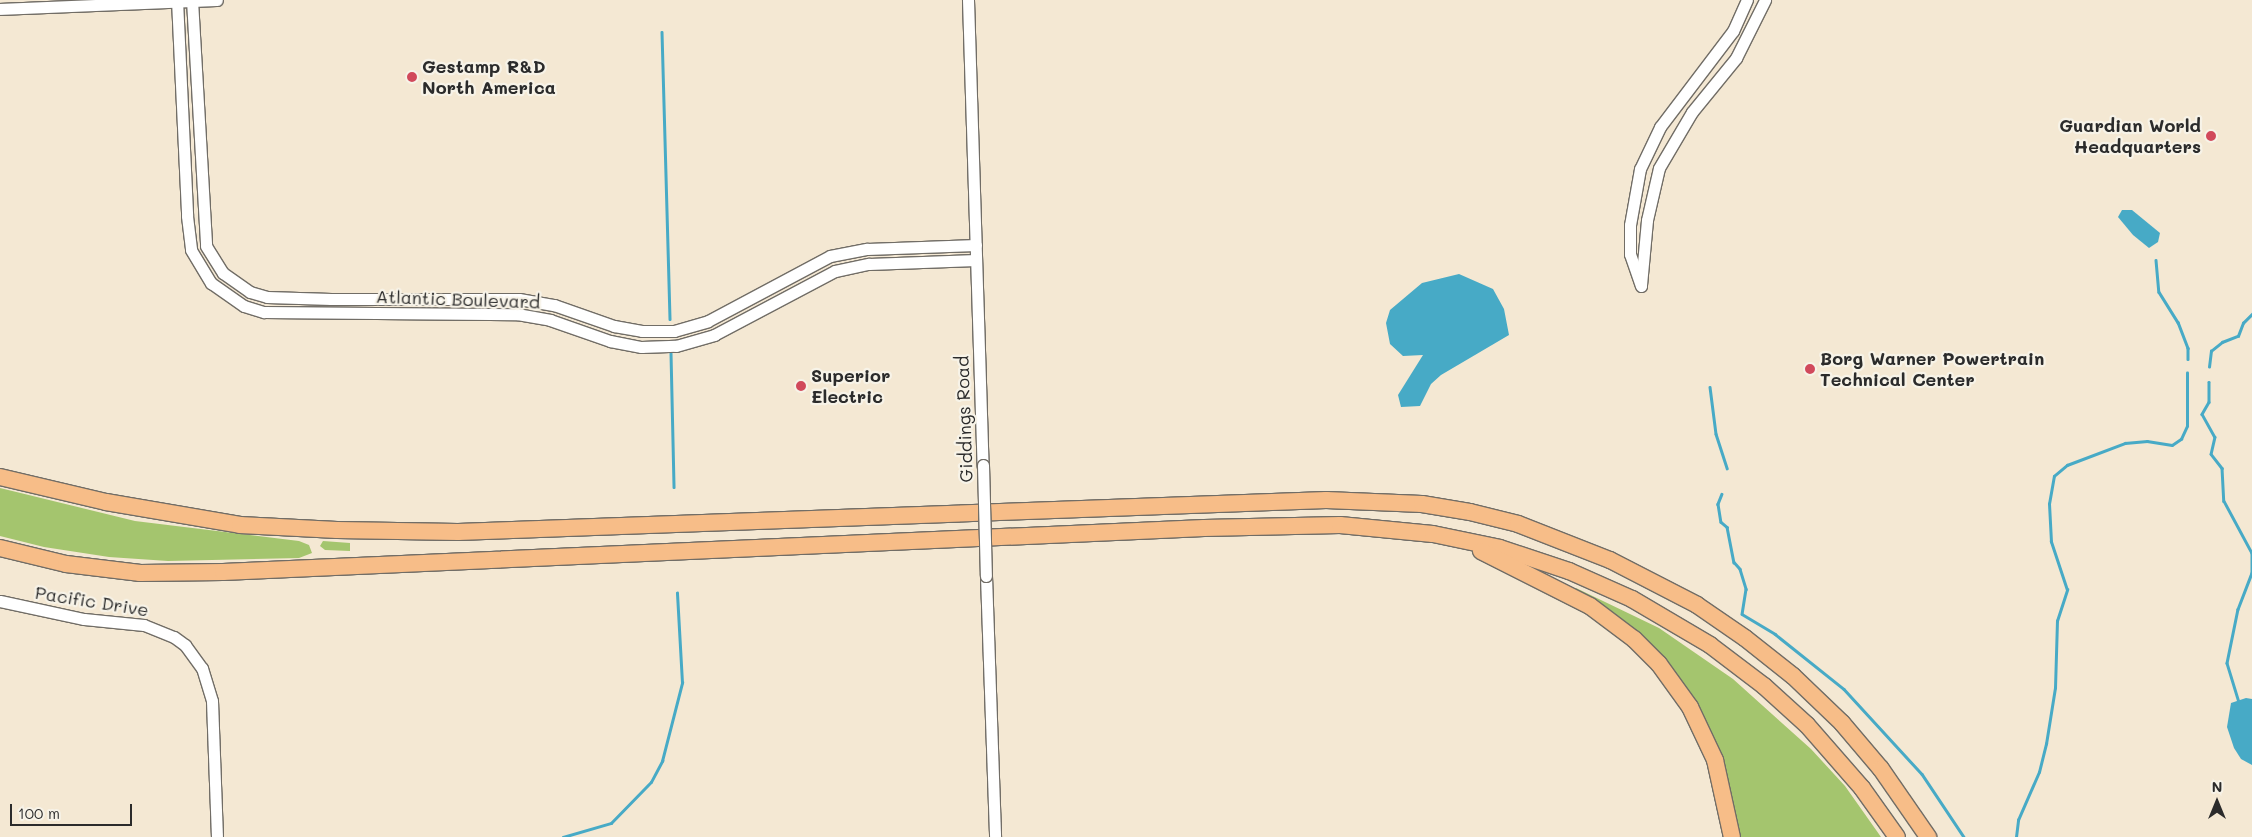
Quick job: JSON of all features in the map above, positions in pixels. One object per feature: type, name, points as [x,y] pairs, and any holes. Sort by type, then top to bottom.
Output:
[{"type":"highway","points":[[0,477],[106,502],[240,525],[337,530],[468,531],[1326,500],[1422,504],[1470,512],[1518,524],[1610,560],[1697,605],[1745,638],[1793,676],[1842,723],[1881,769],[1928,837]]},
{"type":"highway","points":[[0,548],[66,564],[149,572],[262,571],[1204,528],[1340,525],[1456,539],[1542,561],[1601,584],[1660,614],[1710,645],[1764,686],[1814,732],[1862,788],[1897,837]]},
{"type":"highway","points":[[1456,539],[1590,606],[1627,633],[1659,664],[1690,707],[1710,747],[1726,796],[1732,837]]},
{"type":"street","name":"Atlantic Boulevard","points":[[192,0],[206,246],[223,273],[250,292],[267,297],[332,299],[519,299],[554,305],[614,326],[642,331],[674,330],[708,321],[830,256],[867,249],[976,245]]},
{"type":"street","points":[[0,9],[217,0]]},
{"type":"street","name":"Giddings Road","points":[[968,0],[994,837]]},
{"type":"street","points":[[1747,0],[1733,31],[1660,127],[1640,169],[1630,225],[1630,254],[1641,286],[1647,220],[1659,168],[1692,112],[1736,58],[1765,0]]},
{"type":"street","name":"Atlantic Boulevard","points":[[177,1],[187,216],[191,250],[211,284],[244,306],[264,312],[517,314],[550,320],[610,341],[641,347],[676,346],[714,336],[835,271],[868,264],[976,260]]},
{"type":"street","name":"Pacific Drive","points":[[0,602],[76,617],[144,625],[174,637],[185,645],[202,668],[212,701],[217,837]]},
{"type":"green space","points":[[0,488],[135,521],[299,541],[309,545],[312,553],[299,558],[168,561],[109,557],[44,547],[0,536]]},
{"type":"green space","points":[[323,541],[350,543],[350,551],[325,550],[320,546]]},
{"type":"green space","points":[[1576,588],[1659,628],[1733,679],[1811,749],[1845,786],[1881,837],[1736,837],[1702,717],[1575,591]]},
{"type":"water","points":[[2122,210],[2132,210],[2160,233],[2158,242],[2149,248],[2133,235],[2118,217]]},
{"type":"water","points":[[1459,274],[1493,289],[1504,309],[1509,335],[1441,375],[1431,384],[1420,406],[1401,407],[1398,395],[1423,355],[1403,356],[1390,344],[1386,323],[1390,310],[1422,283]]},
{"type":"water","points":[[2246,698],[2252,699],[2252,765],[2241,759],[2234,748],[2227,727],[2231,703]]},
{"type":"waterway","points":[[662,32],[670,319]]},
{"type":"waterway","points":[[2156,260],[2159,292],[2178,322],[2188,348],[2188,359]]},
{"type":"waterway","points":[[2209,367],[2211,351],[2222,342],[2238,336],[2243,323],[2252,314]]},
{"type":"waterway","points":[[671,353],[674,487]]},
{"type":"waterway","points":[[2016,837],[2018,820],[2039,772],[2046,744],[2055,688],[2057,621],[2067,590],[2051,542],[2049,504],[2054,476],[2067,465],[2125,443],[2147,441],[2172,445],[2181,439],[2187,426],[2187,373]]},
{"type":"waterway","points":[[2209,382],[2209,402],[2202,414],[2215,437],[2211,454],[2222,468],[2224,501],[2252,553],[2252,573],[2238,609],[2227,663],[2238,700]]},
{"type":"waterway","points":[[1710,387],[1716,434],[1727,468]]},
{"type":"waterway","points":[[1722,494],[1718,504],[1721,522],[1727,527],[1734,562],[1740,569],[1746,589],[1742,614],[1775,634],[1844,689],[1922,774],[1964,837]]},
{"type":"waterway","points":[[563,837],[611,823],[651,782],[662,761],[682,683],[677,593]]},
{"type":"place","name":"Gestamp R&D North America","points":[[412,77]]},
{"type":"place","name":"Guardian World Headquarters","points":[[2211,136]]},
{"type":"place","name":"Borg Warner Powertrain Technical Center","points":[[1810,369]]},
{"type":"place","name":"Superior Electric","points":[[801,386]]}]
